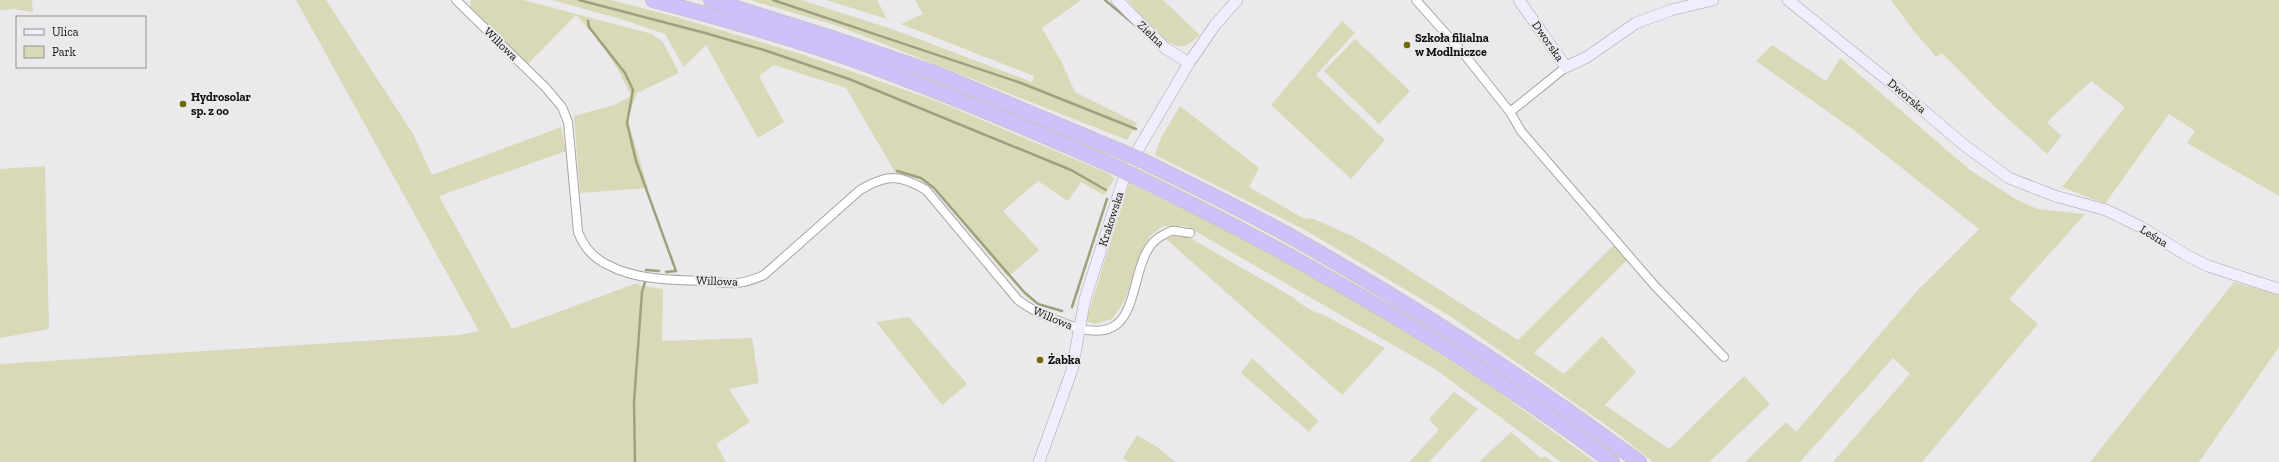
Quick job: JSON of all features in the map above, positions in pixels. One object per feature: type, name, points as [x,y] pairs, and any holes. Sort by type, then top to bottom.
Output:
[{"type":"highway","points":[[653,0],[763,30],[868,65],[1054,140],[1120,169],[1212,214],[1401,319],[1511,390],[1612,462]]},
{"type":"highway","points":[[711,0],[838,40],[934,73],[1141,160],[1296,239],[1411,307],[1492,358],[1639,462]]},
{"type":"street","name":"Willowa","points":[[456,0],[545,87],[562,108],[568,122],[578,232],[583,245],[591,254],[608,266],[631,273],[664,279],[736,284],[749,281],[769,270],[860,190],[878,180],[892,177],[909,180],[926,190],[1018,300],[1036,313],[1078,329]]},
{"type":"street","name":"Zielna","points":[[1116,0],[1165,48],[1189,63]]},
{"type":"street","name":"Krakowska","points":[[1039,462],[1072,370],[1078,329],[1085,299],[1123,181],[1139,148],[1189,63],[1215,25],[1237,0]]},
{"type":"street","points":[[1416,0],[1464,54],[1510,112],[1521,131],[1608,233],[1655,286],[1724,357]]},
{"type":"street","name":"Dworska","points":[[1519,0],[1566,67],[1587,57],[1636,23],[1671,10],[1713,0]]},
{"type":"street","name":"Dworska","points":[[1788,0],[1879,73],[1984,162],[2009,178],[2028,186]]},
{"type":"street","points":[[1510,112],[1566,67]]},
{"type":"street","name":"Leśna","points":[[2028,186],[2055,196],[2106,210],[2142,227],[2186,255],[2208,266],[2279,289]]},
{"type":"street","points":[[1078,329],[1091,330],[1114,326],[1126,312],[1146,254],[1152,243],[1162,235],[1173,230],[1190,234]]},
{"type":"green space","points":[[0,0],[32,0],[33,12],[14,9],[0,10]]},
{"type":"green space","points":[[296,0],[326,0],[413,134],[432,175],[561,127],[566,151],[439,196],[512,329],[637,283],[641,286],[663,289],[662,341],[752,338],[759,383],[729,389],[750,422],[716,444],[726,462],[0,462],[0,364],[458,335],[479,331]]},
{"type":"green space","points":[[471,0],[523,0],[652,34],[663,42],[679,73],[637,93],[629,115],[629,124],[648,188],[580,193],[574,116],[614,105],[631,96],[620,73],[607,53],[576,15],[527,65],[470,9]]},
{"type":"green space","points":[[552,0],[611,0],[673,16],[804,55],[937,101],[1110,174],[1114,179],[1104,195],[1081,182],[1068,201],[1038,181],[1003,211],[1039,250],[1008,277],[933,188],[919,179],[895,172],[846,88],[774,65],[759,76],[784,122],[758,138],[706,45],[684,67],[665,34],[627,21]]},
{"type":"green space","points":[[750,0],[801,0],[892,29],[1032,82],[1034,76],[901,24],[923,14],[915,0],[1081,0],[1042,28],[1061,61],[1075,92],[1137,123],[1127,140],[838,26]]},
{"type":"green space","points":[[826,0],[877,0],[887,19]]},
{"type":"green space","points":[[1127,0],[1163,0],[1200,35],[1184,46],[1172,44],[1158,33]]},
{"type":"green space","points":[[1891,0],[2279,0],[2279,196],[2187,143],[2195,131],[2169,114],[2105,204],[2062,187],[2125,107],[2091,81],[2047,122],[2061,136],[2047,154],[1993,105],[1942,53],[1936,57],[1913,30]]},
{"type":"green space","points":[[1342,21],[1355,33],[1316,75],[1385,140],[1351,179],[1271,105]]},
{"type":"green space","points":[[1355,39],[1410,91],[1379,124],[1324,71]]},
{"type":"green space","points":[[1772,45],[1826,81],[1840,58],[1970,170],[2017,200],[2038,209],[2085,214],[2009,299],[2038,324],[1922,462],[1833,462],[1910,374],[1893,358],[1800,462],[1745,462],[1786,422],[1796,432],[1917,291],[1979,229],[1855,131],[1756,61]]},
{"type":"green space","points":[[1180,106],[1259,168],[1249,187],[1303,218],[1314,219],[1352,236],[1387,256],[1518,340],[1614,245],[1627,260],[1534,353],[1564,374],[1602,336],[1636,372],[1605,405],[1669,449],[1744,376],[1770,404],[1709,462],[1653,462],[1609,427],[1450,316],[1305,230],[1155,155],[1161,138]]},
{"type":"green space","points":[[45,166],[49,329],[0,338],[0,169]]},
{"type":"green space","points":[[1129,183],[1196,215],[1343,293],[1493,388],[1595,462],[1561,462],[1435,369],[1186,226],[1163,226],[1149,237],[1124,302],[1112,319],[1096,324],[1086,321]]},
{"type":"green space","points":[[1180,234],[1192,239],[1294,298],[1308,308],[1385,348],[1342,395],[1165,238]]},
{"type":"green space","points":[[2234,282],[2279,295],[2279,347],[2199,462],[2090,462]]},
{"type":"green space","points":[[909,317],[967,384],[942,405],[876,322]]},
{"type":"green space","points":[[1252,358],[1319,421],[1309,432],[1241,373]]},
{"type":"green space","points":[[1454,392],[1478,409],[1429,462],[1409,462],[1439,430],[1429,419]]},
{"type":"green space","points":[[1511,432],[1541,458],[1545,456],[1553,462],[1479,462]]},
{"type":"green space","points":[[1137,435],[1157,447],[1175,462],[1128,462],[1123,458]]},
{"type":"waterway","points":[[579,0],[764,50],[849,79],[1071,170],[1106,190]]},
{"type":"waterway","points":[[773,0],[1021,83],[1136,129]]},
{"type":"waterway","points":[[1105,0],[1135,25]]},
{"type":"waterway","points":[[588,21],[589,27],[625,73],[633,90],[627,123],[636,161],[676,271],[666,272]]},
{"type":"waterway","points":[[897,171],[921,178],[934,188],[1024,292],[1038,304],[1062,311]]},
{"type":"waterway","points":[[1072,307],[1107,199]]},
{"type":"waterway","points":[[646,270],[659,271]]},
{"type":"waterway","points":[[635,462],[634,402],[642,292],[645,282]]},
{"type":"place","name":"Szkoła filialna w Modlniczce","points":[[1407,45]]},
{"type":"place","name":"Hydrosolar sp. z oo","points":[[183,104]]},
{"type":"place","name":"Żabka","points":[[1040,360]]}]
